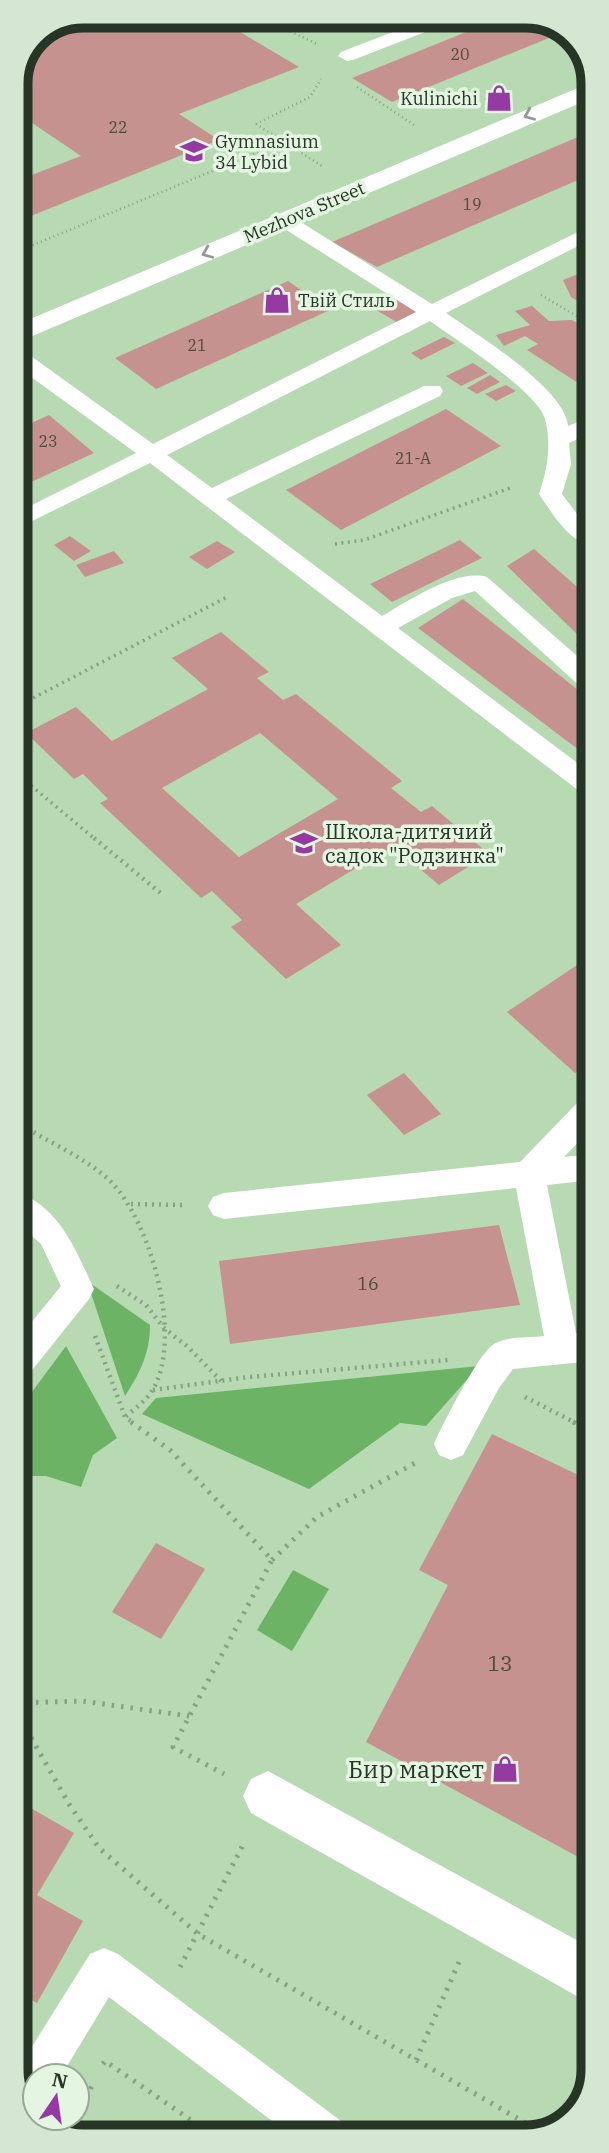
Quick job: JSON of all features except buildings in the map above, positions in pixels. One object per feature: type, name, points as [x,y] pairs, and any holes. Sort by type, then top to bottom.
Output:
[{"type":"street","name":"Mezhova Street","points":[[28,330],[581,94]]},
{"type":"street","points":[[268,1797],[581,1970]]},
{"type":"lane","points":[[347,56],[419,28]]},
{"type":"lane","points":[[285,220],[431,312],[521,376],[556,416],[560,464],[550,494],[572,523],[581,530]]},
{"type":"lane","points":[[28,516],[581,237]]},
{"type":"lane","points":[[28,365],[152,454],[581,779]]},
{"type":"lane","points":[[210,498],[432,391]]},
{"type":"lane","points":[[558,440],[581,428]]},
{"type":"lane","points":[[381,627],[443,592],[479,582],[581,673]]},
{"type":"lane","points":[[529,1173],[581,1119]]},
{"type":"lane","points":[[224,1206],[581,1168]]},
{"type":"lane","points":[[451,1444],[495,1366],[578,1349],[529,1173]]},
{"type":"lane","points":[[28,1215],[52,1235],[78,1289],[28,1350]]},
{"type":"lane","points":[[47,2062],[104,1968],[312,2125]]},
{"type":"path","points":[[281,28],[347,56],[333,71],[414,125]]},
{"type":"path","points":[[321,79],[310,97],[256,124],[328,170]]},
{"type":"path","points":[[28,247],[283,142]]},
{"type":"path","points":[[539,258],[534,291],[581,319]]},
{"type":"path","points":[[283,553],[364,540],[487,494],[557,474]]},
{"type":"path","points":[[28,701],[227,597]]},
{"type":"path","points":[[28,782],[164,896]]},
{"type":"path","points":[[28,1130],[89,1165],[111,1182],[130,1204],[153,1265],[166,1347],[153,1390],[125,1417]]},
{"type":"path","points":[[130,1204],[224,1206]]},
{"type":"path","points":[[62,1257],[85,1265],[146,1305],[164,1328],[188,1347],[222,1381]]},
{"type":"path","points":[[78,1289],[125,1417],[170,1450],[272,1560]]},
{"type":"path","points":[[153,1390],[222,1381],[495,1366],[581,1424]]},
{"type":"path","points":[[159,2009],[268,1797],[173,1747],[272,1560],[317,1517],[451,1444]]},
{"type":"path","points":[[28,1491],[31,1482]]},
{"type":"path","points":[[28,1701],[53,1698],[85,1701],[189,1717]]},
{"type":"path","points":[[28,1732],[69,1804],[99,1848],[198,1934],[529,2125]]},
{"type":"path","points":[[416,2060],[480,1914]]},
{"type":"path","points":[[91,2088],[105,2061],[198,2125]]},
{"type":"green space","points":[[87,1281],[150,1325],[143,1362],[125,1396]]},
{"type":"green space","points":[[66,1346],[117,1438],[93,1455],[81,1487],[46,1476],[28,1476],[28,1397]]},
{"type":"green space","points":[[479,1366],[426,1426],[400,1423],[309,1489],[142,1414],[156,1398]]},
{"type":"green space","points":[[293,1570],[329,1589],[292,1651],[257,1630]]},
{"type":"place","name":"Kulinichi","points":[[499,98]]},
{"type":"place","name":"Gymnasium 34 Lybid","points":[[194,151]]},
{"type":"place","name":"Твій Стиль","points":[[277,300]]},
{"type":"place","name":"Школа-дитячий садок \"Родзинка\"","points":[[304,843]]},
{"type":"place","name":"Бир маркет","points":[[505,1769]]}]
